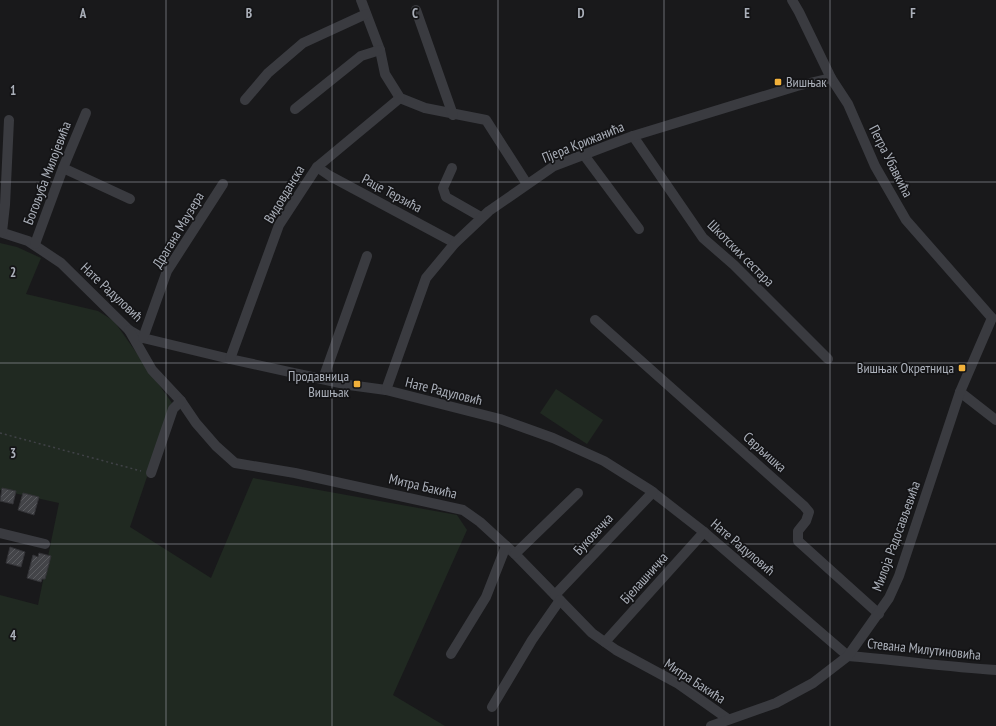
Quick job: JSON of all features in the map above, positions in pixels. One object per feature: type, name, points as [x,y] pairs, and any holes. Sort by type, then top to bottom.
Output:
[{"type":"street","points":[[361,0],[380,50],[385,74],[400,98],[425,108],[486,120],[527,184]]},
{"type":"street","name":"Петра Убавкића","points":[[792,0],[831,78],[848,104],[875,166],[906,220],[994,317]]},
{"type":"street","points":[[416,10],[454,114]]},
{"type":"street","points":[[245,100],[268,73],[303,43],[366,14]]},
{"type":"street","points":[[295,108],[361,56],[380,50]]},
{"type":"street","name":"Пјера Крижанића","points":[[386,390],[426,278],[455,243],[481,217],[527,184],[554,166],[633,136],[797,86],[831,78]]},
{"type":"street","name":"Видовданска","points":[[230,359],[279,225],[317,167],[400,98]]},
{"type":"street","name":"Богољуба Милојевића","points":[[35,244],[63,168],[86,113]]},
{"type":"street","points":[[1,232],[3,164],[9,120]]},
{"type":"street","name":"Шкотских сестара","points":[[633,136],[703,238],[734,265],[828,359]]},
{"type":"street","points":[[584,155],[638,229]]},
{"type":"street","name":"Раце Терзића","points":[[317,167],[330,176],[455,243]]},
{"type":"street","points":[[63,168],[130,199]]},
{"type":"street","points":[[452,168],[443,188],[446,197],[481,217]]},
{"type":"street","name":"Драгана Маузера","points":[[143,338],[167,271],[223,184]]},
{"type":"street","name":"Нате Радуловић","points":[[1,232],[35,244],[61,263],[129,330],[143,338],[323,379],[386,390],[500,419],[553,438],[604,461],[653,492],[704,532],[848,656]]},
{"type":"street","points":[[323,379],[367,256]]},
{"type":"street","name":"Милоја Радосављевића","points":[[711,726],[776,703],[813,683],[848,656],[879,614],[889,598],[899,576],[960,392],[994,317]]},
{"type":"street","name":"Сврљишка","points":[[595,320],[804,506],[808,512],[806,521],[798,531],[798,541],[879,614]]},
{"type":"street","name":"Митра Бакића","points":[[129,330],[152,370],[181,401],[196,423],[216,446],[235,463],[295,473],[463,510],[480,522],[515,554],[592,633],[677,684],[728,719]]},
{"type":"street","points":[[960,392],[996,420]]},
{"type":"street","points":[[151,473],[173,409],[181,401]]},
{"type":"street","name":"Буковачка","points":[[492,707],[558,598],[653,492]]},
{"type":"street","points":[[515,554],[578,493]]},
{"type":"street","points":[[0,532],[45,544]]},
{"type":"street","name":"Бјелашничка","points":[[605,642],[704,532]]},
{"type":"street","points":[[451,654],[486,597],[506,546]]},
{"type":"street","name":"Стевана Милутиновића","points":[[848,656],[913,661],[953,668],[996,670]]},
{"type":"path","points":[[0,433],[151,473]]},
{"type":"shaded area","points":[[0,243],[17,247],[41,258],[26,294],[98,311],[114,321],[172,403],[130,527],[211,578],[253,478],[457,515],[467,530],[393,695],[445,726],[0,726],[0,595],[38,605],[59,503],[0,490]]},
{"type":"shaded area","points":[[556,389],[603,420],[587,444],[540,413]]},
{"type":"building","points":[[2,488],[16,491],[13,504],[0,501]]},
{"type":"building","points":[[23,493],[39,497],[34,515],[18,510]]},
{"type":"building","points":[[10,547],[25,552],[21,567],[6,563]]},
{"type":"building","points":[[39,553],[51,556],[45,579],[42,579],[41,582],[27,578],[33,555],[38,557]]},
{"type":"place","name":"Вишњак","points":[[778,82]]},
{"type":"place","name":"Вишњак Окретница","points":[[962,368]]},
{"type":"place","name":"Продавница Вишњак","points":[[357,384]]}]
